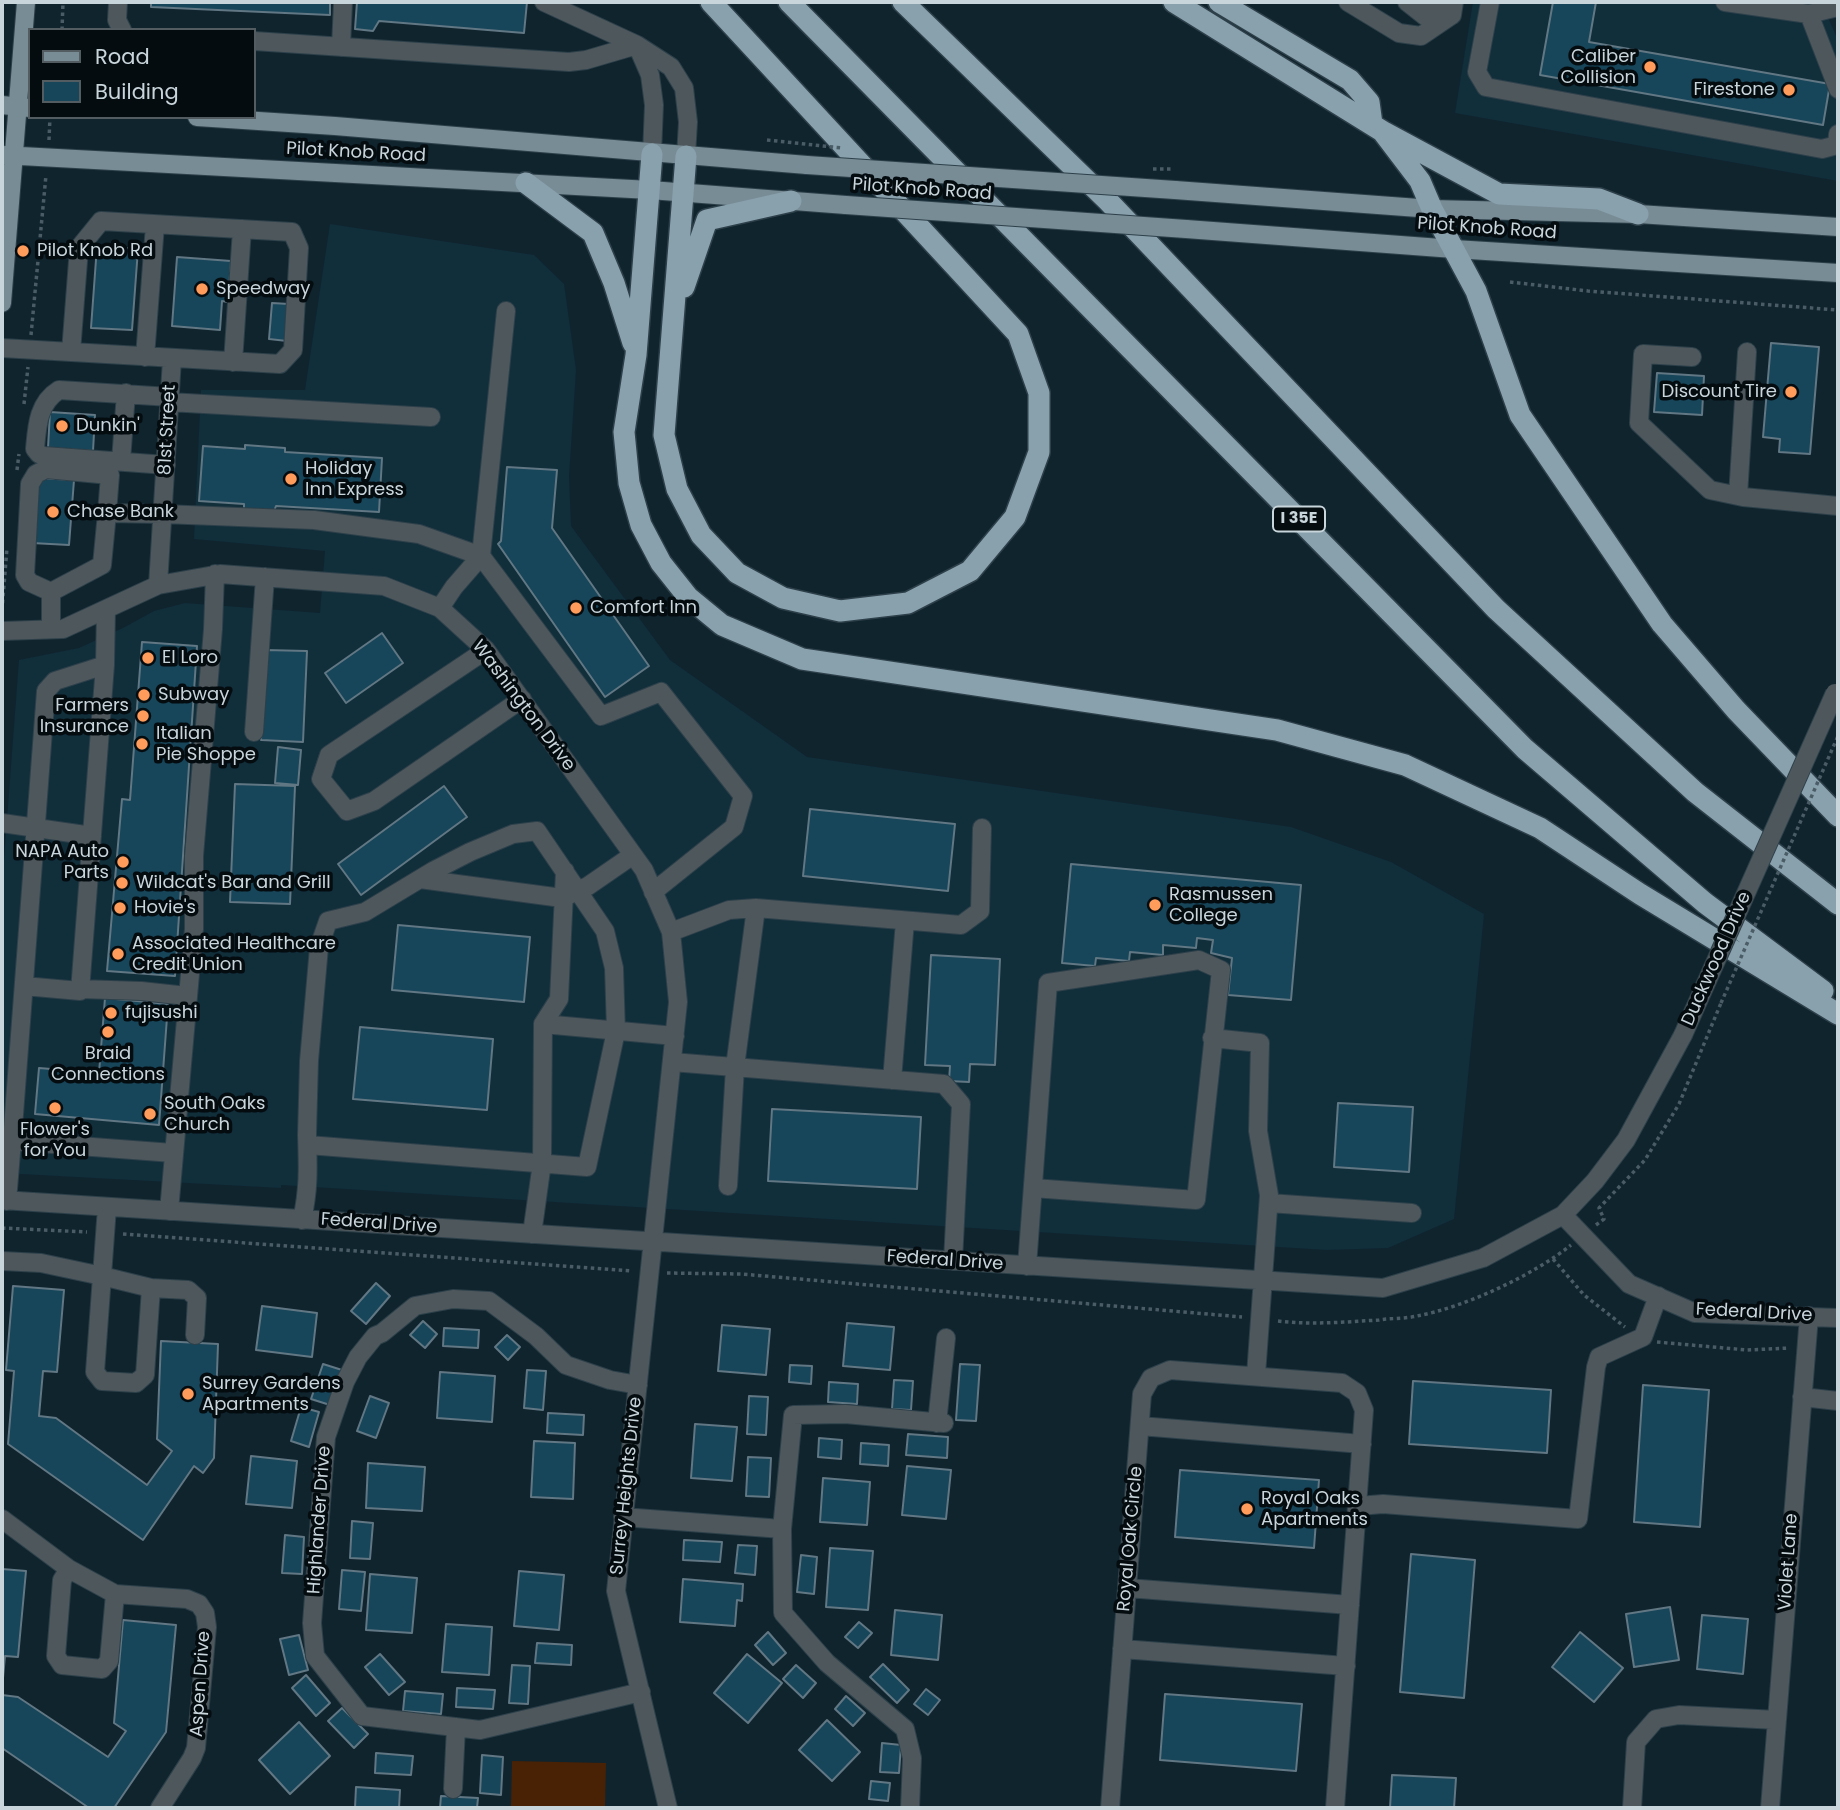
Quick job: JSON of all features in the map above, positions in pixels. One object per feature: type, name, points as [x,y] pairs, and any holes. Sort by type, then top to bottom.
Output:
[{"type":"highway","points":[[686,156],[664,435],[677,489],[701,535],[737,572],[783,598],[840,611],[908,603],[970,571],[1015,517],[1039,452],[1039,393],[1018,334],[711,2]]},
{"type":"highway","name":"I 35E","points":[[789,2],[1525,748],[1705,903],[1838,1002]]},
{"type":"highway","points":[[903,2],[1108,201],[1496,609],[1695,792],[1838,904]]},
{"type":"highway","points":[[1174,2],[1377,127],[1499,194],[1599,200],[1638,214]]},
{"type":"highway","points":[[1219,2],[1350,80],[1369,102],[1377,127],[1420,181],[1476,291],[1520,415],[1654,613],[1736,710],[1838,816]]},
{"type":"highway","points":[[652,154],[636,355],[624,432],[629,483],[641,524],[661,563],[688,597],[722,625],[802,659],[1277,730],[1405,765],[1540,828],[1640,894],[1838,1014]]},
{"type":"highway","points":[[526,183],[593,233],[614,283],[636,355]]},
{"type":"highway","points":[[673,318],[707,220],[791,201]]},
{"type":"main road","points":[[2,303],[7,155],[16,107],[26,2]]},
{"type":"main road","name":"Pilot Knob Road","points":[[228,119],[652,154],[1432,209],[1638,214],[1838,227]]},
{"type":"main road","name":"Pilot Knob Road","points":[[7,155],[650,190],[1454,249],[1838,273]]},
{"type":"street","points":[[118,2],[117,20],[121,28]]},
{"type":"street","points":[[341,47],[343,2]]},
{"type":"street","points":[[544,2],[637,45],[671,67],[684,88],[688,122],[686,156]]},
{"type":"street","points":[[1348,2],[1399,33],[1421,36],[1447,10]]},
{"type":"street","points":[[1407,2],[1426,18],[1447,10]]},
{"type":"street","points":[[1421,2],[1447,10]]},
{"type":"street","points":[[1433,2],[1447,10]]},
{"type":"street","points":[[1490,2],[1477,72],[1486,87],[1822,149],[1837,145],[1838,134]]},
{"type":"street","points":[[1725,2],[1809,14],[1838,7]]},
{"type":"street","points":[[1809,14],[1838,89]]},
{"type":"street","points":[[256,41],[569,62],[586,60],[637,45]]},
{"type":"street","points":[[637,45],[650,75],[654,105],[652,154]]},
{"type":"street","points":[[2,348],[172,359],[281,364],[293,350],[299,248],[292,232],[101,221],[79,248],[71,352]]},
{"type":"street","points":[[145,357],[155,225]]},
{"type":"street","points":[[233,362],[242,229]]},
{"type":"street","points":[[440,607],[481,556],[506,312]]},
{"type":"street","points":[[1738,496],[1746,352]]},
{"type":"street","points":[[1692,358],[1643,354],[1639,423],[1710,490],[1738,496],[1838,506]]},
{"type":"street","name":"81st Street","points":[[158,584],[172,359]]},
{"type":"street","points":[[115,468],[39,454],[35,449],[41,413],[51,395],[64,389],[431,417]]},
{"type":"street","points":[[51,592],[102,565],[107,513],[126,393]]},
{"type":"street","points":[[51,592],[29,582],[25,575],[30,484],[36,474],[46,469],[166,465]]},
{"type":"street","points":[[107,513],[314,520],[419,534],[481,556],[601,716],[661,692],[743,796],[734,827],[653,892]]},
{"type":"street","points":[[169,1211],[194,929],[194,856],[215,575]]},
{"type":"street","name":"Washington Drive","points":[[2,631],[63,629],[158,584],[215,575],[384,586],[440,607],[486,650],[644,870],[671,932],[678,1002],[653,1242]]},
{"type":"street","points":[[254,733],[265,577]]},
{"type":"street","points":[[51,592],[51,629]]},
{"type":"street","points":[[80,989],[105,665],[106,609]]},
{"type":"street","points":[[486,650],[328,755],[321,779],[346,811],[374,801],[522,699]]},
{"type":"street","points":[[5,1200],[12,1141],[46,691],[55,681],[105,665]]},
{"type":"street","name":"Duckwood Drive","points":[[1563,1215],[1595,1181],[1626,1140],[1684,1035],[1837,689]]},
{"type":"street","points":[[2,823],[92,836]]},
{"type":"street","points":[[671,932],[729,909],[756,908],[961,925],[980,911],[982,828]]},
{"type":"street","points":[[302,1220],[309,1189],[308,1145],[309,1061],[319,947],[328,921],[365,912],[420,879],[491,843],[513,834],[537,831],[605,931],[614,968],[616,1031],[587,1167],[308,1145]]},
{"type":"street","points":[[420,879],[562,898],[633,855]]},
{"type":"street","points":[[532,1234],[542,1163],[543,1024],[559,999],[565,871]]},
{"type":"street","points":[[728,1186],[735,1067],[756,908]]},
{"type":"street","points":[[892,1080],[905,920]]},
{"type":"street","points":[[1027,1266],[1048,983],[1199,960],[1221,970],[1196,1200],[1033,1188]]},
{"type":"street","points":[[24,986],[80,991],[141,991],[187,996]]},
{"type":"street","points":[[543,1024],[675,1036]]},
{"type":"street","points":[[1212,1038],[1260,1043],[1258,1131],[1269,1203],[1256,1375]]},
{"type":"street","points":[[672,1062],[944,1084],[961,1104],[953,1261]]},
{"type":"street","points":[[12,1141],[173,1153]]},
{"type":"street","name":"Federal Drive","points":[[5,1200],[1383,1288],[1483,1258],[1563,1215],[1629,1284],[1695,1313],[1838,1318]]},
{"type":"street","points":[[1269,1203],[1412,1213]]},
{"type":"street","points":[[107,1207],[95,1372],[102,1381],[136,1383],[145,1375],[151,1288]]},
{"type":"street","name":"Surrey Heights Drive","points":[[653,1242],[616,1591],[668,1808]]},
{"type":"street","points":[[2,1261],[41,1263],[151,1288],[188,1290],[197,1298],[195,1335]]},
{"type":"street","points":[[1358,1506],[1383,1504],[1578,1519],[1596,1367],[1600,1357],[1643,1337],[1658,1296]]},
{"type":"street","name":"Highlander Drive","points":[[638,1385],[610,1380],[566,1365],[536,1336],[489,1301],[453,1299],[415,1306],[375,1336],[358,1357],[345,1382],[326,1437],[312,1623],[315,1656],[362,1716],[480,1730],[641,1692]]},
{"type":"street","name":"Violet Lane","points":[[1770,1808],[1809,1316]]},
{"type":"street","points":[[910,1808],[912,1758],[905,1729],[827,1663],[783,1613],[782,1529],[793,1415],[845,1414],[941,1423],[946,1338]]},
{"type":"street","name":"Royal Oak Circle","points":[[1110,1808],[1142,1394],[1152,1378],[1170,1370],[1342,1383],[1357,1393],[1364,1410],[1335,1808]]},
{"type":"street","points":[[1802,1397],[1838,1401]]},
{"type":"street","points":[[1140,1426],[1362,1444]]},
{"type":"street","points":[[623,1517],[782,1529]]},
{"type":"street","name":"Aspen Drive","points":[[2,1519],[69,1569],[115,1594],[187,1599],[199,1604],[205,1613],[207,1627],[196,1748],[160,1808]]},
{"type":"street","points":[[69,1569],[62,1580],[56,1656],[62,1665],[102,1669],[109,1661],[115,1594]]},
{"type":"street","points":[[1127,1588],[1350,1605]]},
{"type":"street","points":[[1122,1649],[1346,1666]]},
{"type":"street","points":[[1632,1808],[1636,1742],[1656,1718],[1679,1716],[1777,1720]]},
{"type":"street","points":[[453,1789],[456,1727]]},
{"type":"path","points":[[62,28],[63,2]]},
{"type":"path","points":[[23,412],[43,199]]},
{"type":"path","points":[[1510,282],[1588,291],[1838,310]]},
{"type":"path","points":[[15,481],[20,450]]},
{"type":"path","points":[[2,610],[9,536]]},
{"type":"path","points":[[1721,1003],[1838,736]]},
{"type":"shaded area","points":[[1473,2],[1821,2],[1838,40],[1838,181],[1455,113]]},
{"type":"shaded area","points":[[330,224],[534,255],[564,284],[576,370],[569,476],[571,526],[670,660],[807,757],[1291,827],[1391,862],[1484,914],[1454,1219],[1388,1248],[1327,1250],[281,1185],[281,1188],[2,1173],[2,886],[19,660],[79,648],[154,611],[185,603],[320,613],[325,551],[194,539],[201,390],[305,390]]},
{"type":"shaded area","points":[[512,1761],[606,1763],[605,1808],[511,1808]]},
{"type":"building","points":[[151,2],[330,2],[330,15],[151,7]]},
{"type":"building","points":[[357,2],[527,2],[524,33],[379,21],[373,31],[355,29]]},
{"type":"building","points":[[1553,2],[1596,2],[1589,42],[1830,84],[1823,125],[1540,75]]},
{"type":"building","points":[[97,246],[138,249],[132,330],[91,328]]},
{"type":"building","points":[[177,257],[231,261],[228,302],[222,301],[220,330],[172,326]]},
{"type":"building","points":[[272,303],[289,304],[287,341],[269,339]]},
{"type":"building","name":"Discount Tire","points":[[1771,343],[1819,347],[1810,454],[1779,452],[1780,439],[1763,437]]},
{"type":"building","points":[[1657,373],[1704,376],[1702,415],[1654,412]]},
{"type":"building","points":[[50,412],[95,415],[93,451],[48,448]]},
{"type":"building","name":"Holiday Inn Express","points":[[245,445],[285,448],[285,452],[382,458],[379,512],[276,506],[274,511],[244,509],[244,504],[199,501],[203,446],[245,449]]},
{"type":"building","name":"Comfort Inn","points":[[507,467],[557,470],[552,528],[649,666],[605,697],[498,544],[501,541]]},
{"type":"building","name":"Chase Bank","points":[[37,478],[74,480],[69,545],[32,543]]},
{"type":"building","points":[[382,633],[403,663],[346,703],[325,673]]},
{"type":"building","points":[[142,642],[197,646],[175,976],[107,971],[122,799],[130,800]]},
{"type":"building","points":[[265,650],[307,651],[303,742],[261,740]]},
{"type":"building","points":[[278,747],[301,750],[298,785],[275,783]]},
{"type":"building","points":[[235,784],[295,786],[290,904],[230,902]]},
{"type":"building","points":[[444,786],[467,817],[361,895],[338,864]]},
{"type":"building","points":[[810,809],[955,824],[948,891],[803,876]]},
{"type":"building","points":[[1071,864],[1301,885],[1291,1000],[1228,995],[1232,958],[1211,953],[1213,940],[1197,938],[1196,948],[1163,945],[1163,955],[1130,952],[1129,961],[1096,958],[1095,966],[1062,963]]},
{"type":"building","points":[[398,925],[530,937],[524,1002],[392,990]]},
{"type":"building","points":[[931,955],[1000,959],[995,1065],[970,1064],[969,1082],[949,1081],[950,1066],[925,1065]]},
{"type":"building","points":[[105,998],[168,1004],[159,1125],[35,1114],[39,1068],[99,1073]]},
{"type":"building","points":[[360,1027],[493,1039],[487,1110],[353,1099]]},
{"type":"building","points":[[1338,1103],[1413,1107],[1409,1172],[1334,1167]]},
{"type":"building","points":[[772,1109],[921,1117],[917,1189],[768,1181]]},
{"type":"building","points":[[376,1283],[390,1296],[366,1324],[351,1311]]},
{"type":"building","name":"Surrey Gardens Apartments","points":[[13,1286],[64,1290],[57,1372],[43,1371],[39,1416],[56,1418],[147,1485],[172,1451],[157,1439],[161,1341],[218,1344],[214,1458],[203,1473],[194,1466],[143,1540],[8,1444],[14,1371],[6,1370]]},
{"type":"building","points":[[262,1306],[317,1313],[312,1357],[256,1350]]},
{"type":"building","points":[[423,1321],[437,1334],[425,1348],[410,1335]]},
{"type":"building","points":[[847,1323],[894,1327],[890,1370],[843,1366]]},
{"type":"building","points":[[722,1325],[770,1329],[766,1375],[718,1371]]},
{"type":"building","points":[[444,1328],[479,1330],[478,1348],[443,1346]]},
{"type":"building","points":[[507,1335],[520,1347],[508,1360],[495,1347]]},
{"type":"building","points":[[323,1364],[342,1370],[330,1405],[311,1399]]},
{"type":"building","points":[[960,1364],[980,1365],[976,1421],[956,1420]]},
{"type":"building","points":[[790,1365],[812,1366],[811,1384],[789,1382]]},
{"type":"building","points":[[527,1370],[546,1371],[543,1410],[524,1408]]},
{"type":"building","points":[[440,1372],[495,1376],[492,1422],[437,1418]]},
{"type":"building","points":[[894,1380],[913,1381],[911,1410],[892,1409]]},
{"type":"building","points":[[1413,1381],[1551,1390],[1547,1453],[1409,1444]]},
{"type":"building","points":[[829,1382],[858,1384],[857,1404],[828,1402]]},
{"type":"building","points":[[1643,1385],[1709,1390],[1700,1527],[1634,1522]]},
{"type":"building","points":[[370,1396],[389,1403],[376,1438],[357,1431]]},
{"type":"building","points":[[749,1396],[768,1397],[766,1435],[747,1434]]},
{"type":"building","points":[[301,1407],[319,1412],[309,1447],[291,1441]]},
{"type":"building","points":[[548,1413],[584,1415],[583,1435],[547,1433]]},
{"type":"building","points":[[695,1424],[737,1427],[732,1481],[691,1478]]},
{"type":"building","points":[[908,1434],[948,1437],[947,1458],[906,1455]]},
{"type":"building","points":[[819,1438],[842,1440],[841,1459],[818,1457]]},
{"type":"building","points":[[534,1441],[575,1443],[573,1499],[531,1497]]},
{"type":"building","points":[[861,1443],[889,1445],[888,1466],[860,1464]]},
{"type":"building","points":[[251,1456],[297,1461],[292,1508],[246,1504]]},
{"type":"building","points":[[748,1457],[771,1458],[769,1497],[746,1496]]},
{"type":"building","points":[[368,1463],[425,1467],[422,1511],[366,1508]]},
{"type":"building","points":[[907,1466],[951,1470],[946,1519],[902,1515]]},
{"type":"building","name":"Royal Oaks Apartments","points":[[1180,1470],[1319,1480],[1314,1548],[1175,1537]]},
{"type":"building","points":[[823,1478],[870,1482],[867,1525],[820,1522]]},
{"type":"building","points":[[352,1521],[373,1523],[370,1559],[350,1558]]},
{"type":"building","points":[[285,1535],[304,1537],[302,1574],[282,1573]]},
{"type":"building","points":[[684,1540],[722,1542],[720,1562],[683,1560]]},
{"type":"building","points":[[738,1545],[757,1546],[755,1575],[735,1573]]},
{"type":"building","points":[[830,1548],[873,1551],[868,1610],[826,1607]]},
{"type":"building","name":"Royal Oaks Apartments","points":[[1411,1554],[1475,1560],[1464,1698],[1400,1692]]},
{"type":"building","points":[[801,1555],[817,1557],[814,1594],[797,1592]]},
{"type":"building","points":[[2,1569],[26,1571],[18,1657],[5,1656],[2,1689]]},
{"type":"building","points":[[342,1570],[365,1572],[361,1611],[339,1609]]},
{"type":"building","points":[[519,1571],[564,1575],[559,1630],[514,1626]]},
{"type":"building","points":[[370,1574],[417,1578],[412,1633],[366,1630]]},
{"type":"building","points":[[683,1579],[743,1584],[742,1601],[737,1600],[735,1626],[680,1622]]},
{"type":"building","points":[[1670,1607],[1679,1660],[1634,1667],[1626,1614]]},
{"type":"building","points":[[895,1610],[942,1615],[938,1660],[891,1655]]},
{"type":"building","points":[[1702,1615],[1748,1619],[1743,1674],[1697,1669]]},
{"type":"building","points":[[123,1620],[176,1625],[166,1732],[114,1808],[89,1808],[2,1748],[2,1695],[18,1697],[108,1757],[126,1731],[114,1723]]},
{"type":"building","points":[[859,1622],[872,1633],[858,1648],[845,1637]]},
{"type":"building","points":[[446,1624],[492,1627],[489,1675],[442,1672]]},
{"type":"building","points":[[768,1632],[786,1653],[773,1665],[755,1645]]},
{"type":"building","points":[[1580,1632],[1623,1668],[1594,1702],[1552,1667]]},
{"type":"building","points":[[299,1635],[308,1670],[289,1675],[280,1639]]},
{"type":"building","points":[[537,1643],[572,1645],[571,1665],[535,1663]]},
{"type":"building","points":[[380,1654],[405,1682],[389,1695],[365,1667]]},
{"type":"building","points":[[747,1654],[782,1683],[748,1723],[714,1693]]},
{"type":"building","points":[[883,1664],[909,1690],[897,1703],[870,1677]]},
{"type":"building","points":[[512,1665],[530,1666],[528,1704],[509,1703]]},
{"type":"building","points":[[796,1665],[816,1683],[803,1698],[783,1679]]},
{"type":"building","points":[[306,1675],[330,1703],[316,1716],[292,1688]]},
{"type":"building","points":[[457,1688],[495,1690],[493,1709],[456,1707]]},
{"type":"building","points":[[926,1689],[940,1700],[928,1715],[914,1704]]},
{"type":"building","points":[[405,1691],[443,1694],[441,1714],[403,1711]]},
{"type":"building","points":[[1165,1694],[1302,1704],[1296,1771],[1160,1760]]},
{"type":"building","points":[[846,1696],[865,1713],[853,1726],[835,1709]]},
{"type":"building","points":[[342,1708],[368,1734],[354,1748],[328,1721]]},
{"type":"building","points":[[827,1720],[860,1752],[832,1781],[799,1750]]},
{"type":"building","points":[[299,1722],[330,1756],[290,1794],[259,1760]]},
{"type":"building","points":[[882,1743],[901,1745],[899,1773],[880,1772]]},
{"type":"building","points":[[376,1753],[413,1756],[411,1775],[375,1773]]},
{"type":"building","points":[[482,1755],[503,1757],[501,1795],[480,1793]]},
{"type":"building","points":[[1392,1775],[1456,1778],[1454,1808],[1390,1808]]},
{"type":"building","points":[[871,1781],[890,1783],[888,1801],[869,1799]]},
{"type":"building","points":[[356,1787],[400,1790],[399,1808],[355,1808]]},
{"type":"building","points":[[441,1796],[478,1798],[477,1808],[440,1808]]},
{"type":"place","name":"Caliber Collision","points":[[1650,67]]},
{"type":"place","name":"Firestone","points":[[1789,90]]},
{"type":"place","name":"Pilot Knob Rd","points":[[23,251]]},
{"type":"place","name":"Speedway","points":[[202,289]]},
{"type":"place","name":"Discount Tire","points":[[1791,392]]},
{"type":"place","name":"Dunkin'","points":[[62,426]]},
{"type":"place","name":"Holiday Inn Express","points":[[291,479]]},
{"type":"place","name":"Chase Bank","points":[[53,512]]},
{"type":"place","name":"Comfort Inn","points":[[576,608]]},
{"type":"place","name":"El Loro","points":[[148,658]]},
{"type":"place","name":"Subway","points":[[144,695]]},
{"type":"place","name":"Farmers Insurance","points":[[143,716]]},
{"type":"place","name":"Italian Pie Shoppe","points":[[142,744]]},
{"type":"place","name":"NAPA Auto Parts","points":[[123,862]]},
{"type":"place","name":"Wildcat's Bar and Grill","points":[[122,883]]},
{"type":"place","name":"Rasmussen College","points":[[1155,905]]},
{"type":"place","name":"Hovie's","points":[[120,908]]},
{"type":"place","name":"Associated Healthcare Credit Union","points":[[118,954]]},
{"type":"place","name":"fujisushi","points":[[111,1013]]},
{"type":"place","name":"Braid Connections","points":[[108,1032]]},
{"type":"place","name":"Flower's for You","points":[[55,1108]]},
{"type":"place","name":"South Oaks Church","points":[[150,1114]]},
{"type":"place","name":"Surrey Gardens Apartments","points":[[188,1394]]},
{"type":"place","name":"Royal Oaks Apartments","points":[[1247,1509]]}]
